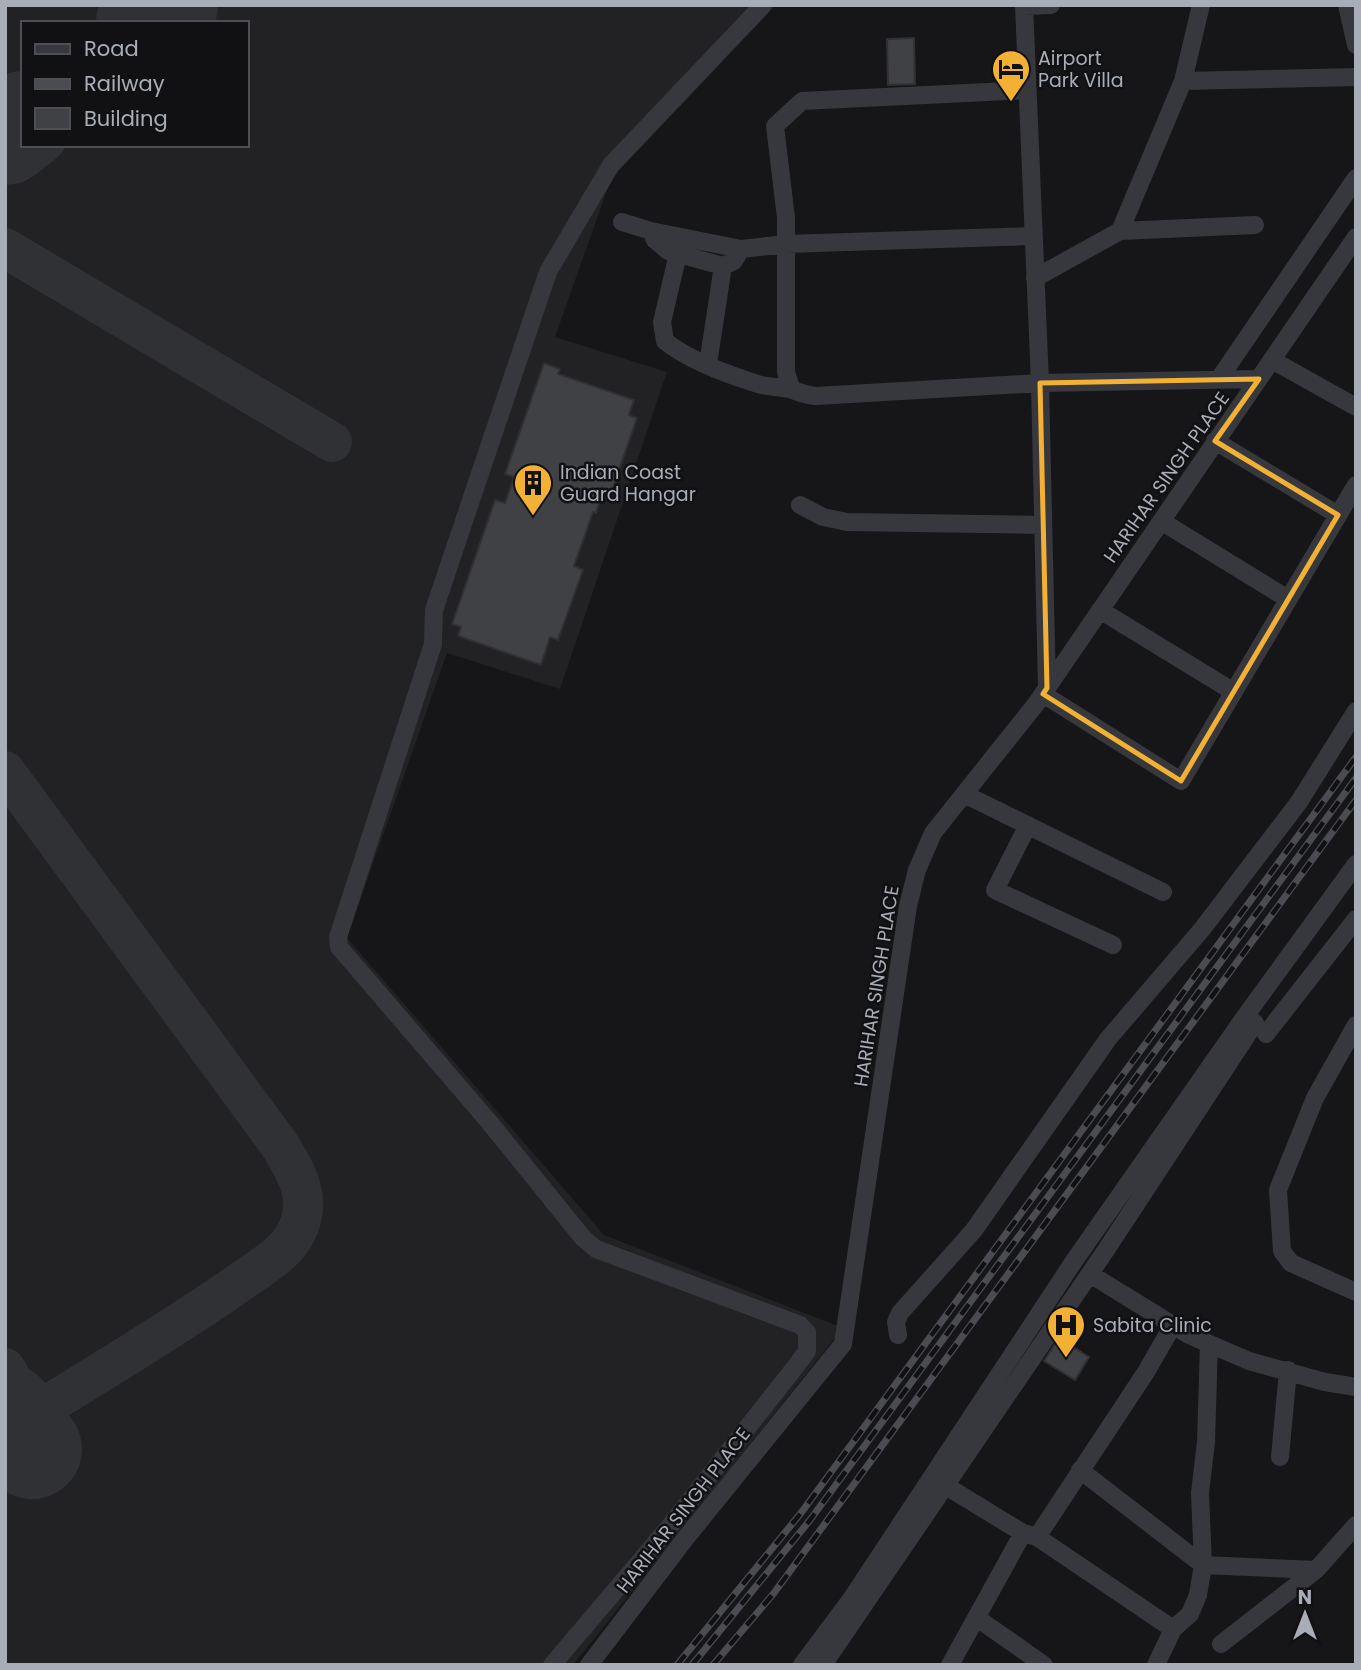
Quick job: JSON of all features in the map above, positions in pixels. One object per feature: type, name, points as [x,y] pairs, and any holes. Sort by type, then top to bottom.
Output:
[{"type":"street","points":[[552,1665],[669,1527],[796,1366],[807,1351],[807,1332],[800,1325],[596,1249],[583,1238],[490,1123],[339,947],[338,937],[433,644],[433,610],[548,272],[611,165],[763,5]]},
{"type":"street","points":[[1051,5],[1024,6],[1040,383],[1045,691],[1181,781],[1356,485]]},
{"type":"street","points":[[1120,230],[1183,81],[1201,5]]},
{"type":"street","points":[[1347,5],[1356,45]]},
{"type":"street","points":[[1183,81],[1356,77]]},
{"type":"street","points":[[792,390],[786,372],[786,218],[775,126],[802,101],[1027,90]]},
{"type":"street","points":[[1219,380],[1356,178]]},
{"type":"street","points":[[622,222],[651,231],[741,248],[786,244],[1032,236]]},
{"type":"street","points":[[1035,278],[1120,230],[1255,225]]},
{"type":"street","points":[[651,231],[659,244],[678,254],[723,266],[734,261],[741,248]]},
{"type":"street","name":"HARIHAR SINGH PLACE","points":[[589,1665],[685,1539],[843,1344],[908,906],[917,870],[933,833],[1045,691],[1356,236]]},
{"type":"street","points":[[678,254],[662,322],[665,341],[708,364],[764,385],[792,390],[803,395],[1040,383],[1259,379]]},
{"type":"street","points":[[708,364],[723,266]]},
{"type":"street","points":[[1272,360],[1356,407]]},
{"type":"street","points":[[1215,441],[1338,514]]},
{"type":"street","points":[[800,505],[823,517],[847,522],[1043,525]]},
{"type":"street","points":[[1161,521],[1288,599]]},
{"type":"street","points":[[1100,610],[1234,692]]},
{"type":"street","points":[[898,1335],[896,1322],[900,1313],[974,1230],[1108,1039],[1203,928],[1291,813],[1356,711]]},
{"type":"street","points":[[964,794],[1163,892]]},
{"type":"street","points":[[1028,825],[995,890],[1113,945]]},
{"type":"street","points":[[802,1665],[852,1598],[1074,1261],[1352,868]]},
{"type":"street","points":[[822,1665],[1090,1274],[1335,900],[1352,868]]},
{"type":"street","points":[[1266,1034],[1356,919]]},
{"type":"street","points":[[1356,1025],[1315,1098],[1278,1190],[1282,1251],[1292,1263],[1356,1292]]},
{"type":"street","points":[[1090,1274],[1173,1325],[1249,1361],[1325,1382],[1356,1387]]},
{"type":"street","points":[[950,1665],[1030,1535],[1080,1470],[1146,1372],[1173,1325]]},
{"type":"street","points":[[1156,1665],[1173,1629],[1190,1614],[1198,1595],[1203,1565],[1200,1493],[1206,1442],[1209,1344]]},
{"type":"street","points":[[1280,1457],[1289,1370]]},
{"type":"street","points":[[1080,1470],[1203,1565],[1316,1570]]},
{"type":"street","points":[[946,1486],[1030,1535],[1173,1629]]},
{"type":"street","points":[[1221,1644],[1316,1570],[1356,1525]]},
{"type":"street","points":[[977,1618],[1044,1665]]},
{"type":"highlighted area","points":[[1259,379],[1215,441],[1338,515],[1181,781],[1043,694],[1047,688],[1040,383]]},
{"type":"shaded area","points":[[5,5],[776,5],[611,179],[555,337],[667,372],[560,689],[447,653],[347,938],[604,1235],[843,1328],[573,1665],[5,1665]]},
{"type":"building","points":[[914,38],[915,84],[888,85],[887,39]]},
{"type":"building","name":"Indian Coast Guard Hangar","points":[[544,363],[560,369],[558,374],[634,400],[629,415],[637,418],[609,499],[601,496],[596,513],[593,512],[574,566],[583,570],[558,640],[550,637],[541,665],[458,636],[461,627],[452,624],[495,500],[505,503],[514,477],[505,474]]},
{"type":"building","points":[[1059,1338],[1089,1357],[1075,1380],[1044,1361]]},
{"type":"taxiway","points":[[5,248],[332,442]]},
{"type":"taxiway","points":[[5,771],[279,1144],[297,1176],[303,1198],[301,1221],[296,1233],[284,1249],[269,1262],[182,1322],[15,1425]]},
{"type":"taxiway","points":[[5,1368],[11,1378],[16,1399],[13,1431],[5,1452]]},
{"type":"runway","points":[[148,21],[168,5]]},
{"type":"runway","points":[[5,135],[21,123]]},
{"type":"runway","points":[[5,1413],[32,1449]]},
{"type":"railway","points":[[677,1665],[801,1513],[1356,757]]},
{"type":"railway","points":[[692,1665],[810,1520],[1356,778]]},
{"type":"railway","points":[[713,1665],[774,1593],[1356,800]]},
{"type":"place","name":"Airport Park Villa","points":[[1011,103]]},
{"type":"place","name":"Indian Coast Guard Hangar","points":[[533,517]]},
{"type":"place","name":"Sabita Clinic","points":[[1066,1359]]}]
